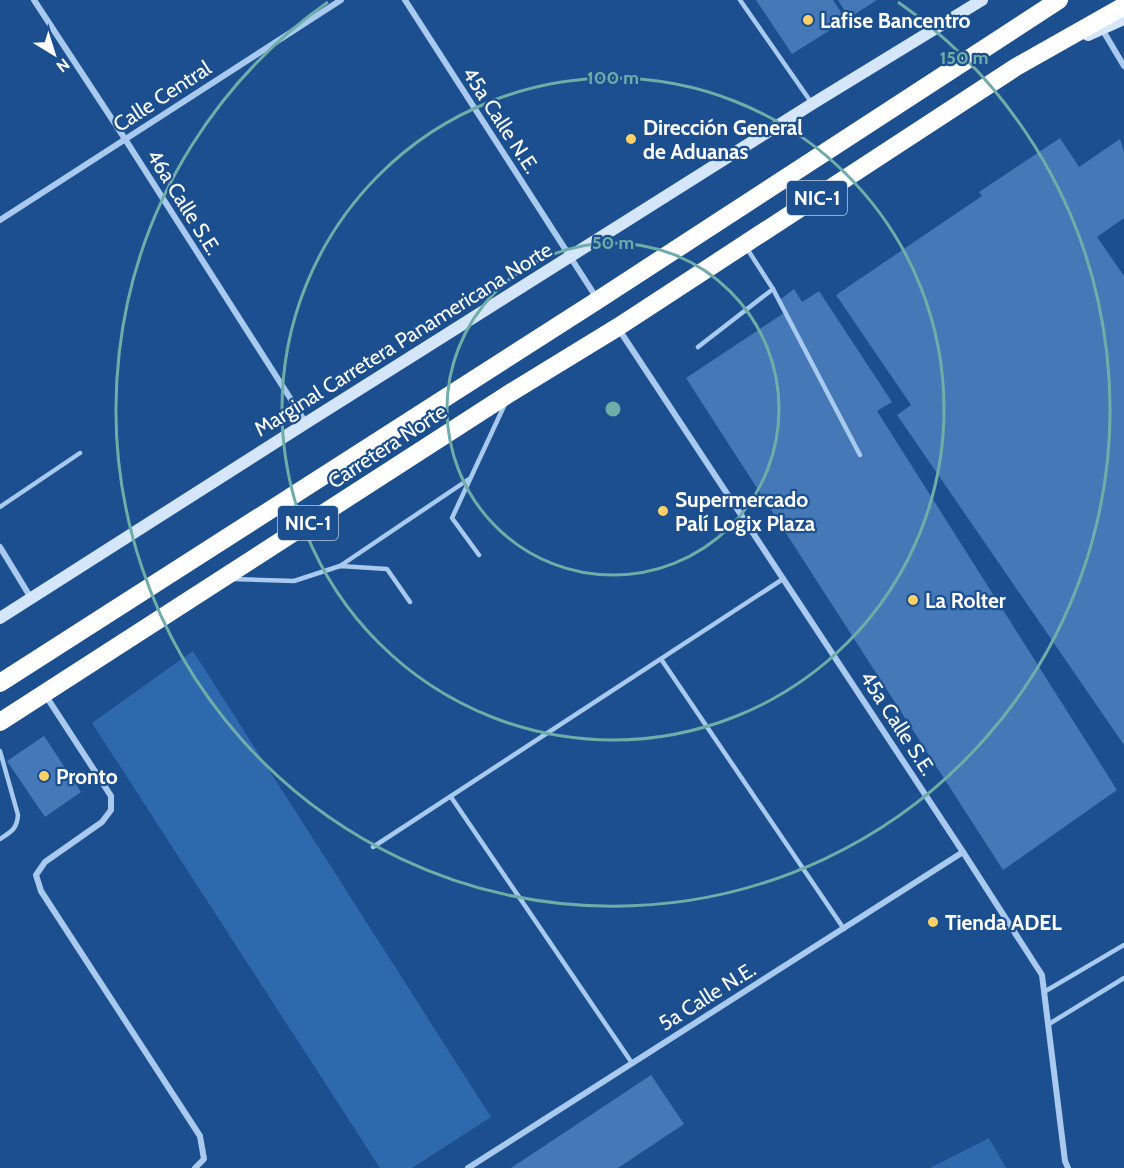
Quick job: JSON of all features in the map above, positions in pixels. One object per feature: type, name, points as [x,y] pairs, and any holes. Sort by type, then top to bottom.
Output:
[{"type":"highway","name":"NIC-1","points":[[598,300],[1059,0]]},
{"type":"highway","name":"NIC-1","points":[[618,327],[1016,67],[1124,6]]},
{"type":"highway","name":"Carretera Norte","points":[[0,683],[598,300]]},
{"type":"highway","name":"Carretera Norte","points":[[0,722],[510,393],[618,327]]},
{"type":"street","name":"46a Calle S.E.","points":[[34,0],[306,423]]},
{"type":"street","name":"Calle Central","points":[[0,219],[341,0]]},
{"type":"street","name":"45a Calle N.E.","points":[[405,0],[570,257]]},
{"type":"street","name":"Marginal Carretera Panamericana Norte","points":[[0,618],[306,423],[982,0]]},
{"type":"street","points":[[1016,67],[1124,19]]},
{"type":"street","points":[[1102,29],[1124,66]]},
{"type":"street","points":[[570,257],[598,300]]},
{"type":"street","name":"45a Calle S.E.","points":[[618,327],[1042,975],[1065,1161],[1068,1168]]},
{"type":"street","points":[[0,547],[31,598]]},
{"type":"street","points":[[44,693],[111,796],[111,810],[102,822],[45,862],[36,875],[41,891],[200,1136],[204,1159],[195,1168]]},
{"type":"street","name":"5a Calle N.E.","points":[[468,1168],[963,852]]},
{"type":"lane","points":[[740,0],[812,105]]},
{"type":"lane","points":[[744,245],[773,289],[860,455]]},
{"type":"lane","points":[[698,347],[773,289]]},
{"type":"lane","points":[[479,555],[452,518],[510,393]]},
{"type":"lane","points":[[0,507],[80,453]]},
{"type":"lane","points":[[220,579],[294,581],[340,566],[469,478]]},
{"type":"lane","points":[[340,566],[387,569],[410,602]]},
{"type":"lane","points":[[373,847],[783,579]]},
{"type":"lane","points":[[661,659],[844,929]]},
{"type":"lane","points":[[0,751],[18,815],[18,823],[12,831],[0,839]]},
{"type":"lane","points":[[451,797],[632,1064]]},
{"type":"lane","points":[[1044,992],[1124,945]]},
{"type":"lane","points":[[1049,1024],[1124,978]]},
{"type":"shaded area","points":[[193,651],[491,1117],[412,1168],[380,1168],[92,723]]},
{"type":"shaded area","points":[[989,1138],[1006,1168],[930,1168]]},
{"type":"building","points":[[756,0],[833,0],[846,20],[792,54]]},
{"type":"building","points":[[838,0],[877,0],[849,18]]},
{"type":"building","points":[[1060,138],[1079,167],[1120,139],[1124,152],[1124,218],[1097,237],[1124,276],[1124,745],[897,415],[911,405],[836,295],[982,196],[979,192]]},
{"type":"building","name":"La Rolter","points":[[794,289],[802,302],[819,291],[892,402],[877,411],[1117,790],[1003,870],[686,378],[784,313],[777,302]]},
{"type":"building","name":"Pronto","points":[[44,736],[81,792],[45,817],[7,761]]},
{"type":"building","points":[[651,1075],[684,1124],[618,1168],[511,1168]]},
{"type":"place","name":"Lafise Bancentro","points":[[808,20]]},
{"type":"place","name":"Dirección General de Aduanas","points":[[631,139]]},
{"type":"place","name":"Supermercado Palí Logix Plaza","points":[[663,511]]},
{"type":"place","name":"La Rolter","points":[[913,600]]},
{"type":"place","name":"Pronto","points":[[44,776]]},
{"type":"place","name":"Tienda ADEL","points":[[933,922]]}]
